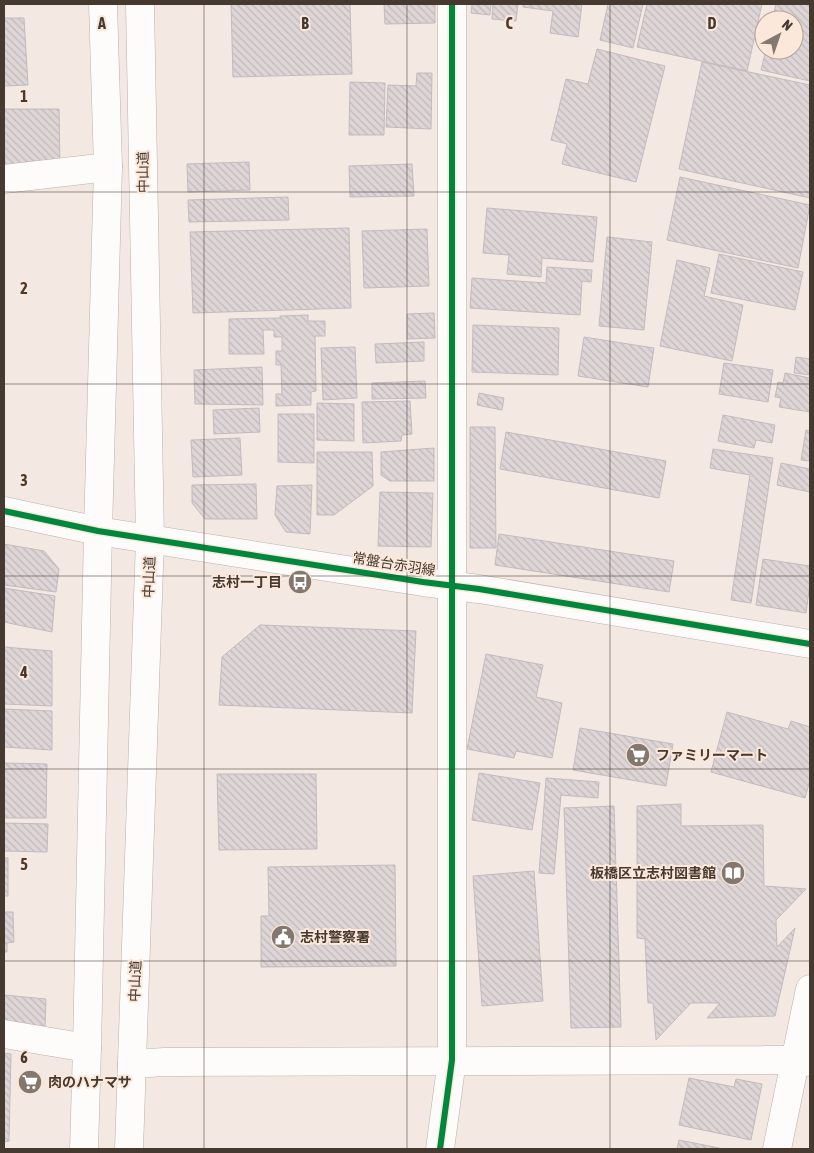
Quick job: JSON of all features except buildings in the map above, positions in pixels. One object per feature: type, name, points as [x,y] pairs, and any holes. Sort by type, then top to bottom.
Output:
[{"type":"main road","points":[[84,1149],[108,167],[103,4]]},
{"type":"main road","name":"中山道","points":[[129,1149],[150,539],[140,4]]},
{"type":"main road","points":[[440,1149],[452,1060],[452,4]]},
{"type":"main road","points":[[4,179],[108,167]]},
{"type":"main road","name":"常盤台赤羽線","points":[[4,510],[98,531],[810,644]]},
{"type":"main road","points":[[777,1149],[803,1061],[810,989]]},
{"type":"main road","points":[[4,1034],[87,1048]]},
{"type":"main road","points":[[132,1064],[165,1062],[452,1060],[803,1061]]},
{"type":"cycle path","points":[[440,1149],[452,1060],[452,4]]},
{"type":"cycle path","points":[[4,511],[98,531],[423,582],[479,589],[810,644]]},
{"type":"place","name":"志村一丁目","points":[[300,582]]},
{"type":"place","name":"ファミリーマート","points":[[638,755]]},
{"type":"place","name":"板橋区立志村図書館","points":[[733,873]]},
{"type":"place","name":"志村警察署","points":[[283,937]]},
{"type":"place","name":"肉のハナマサ","points":[[30,1082]]}]
